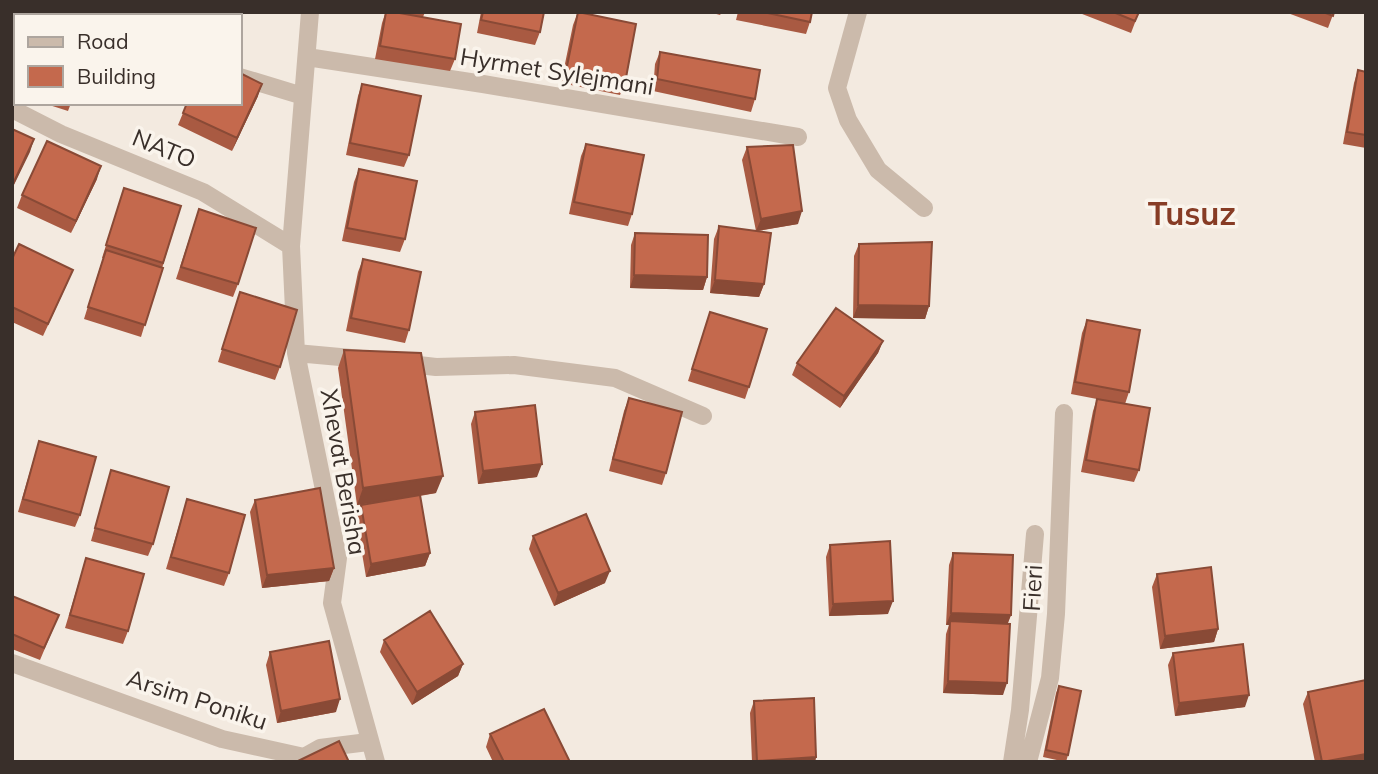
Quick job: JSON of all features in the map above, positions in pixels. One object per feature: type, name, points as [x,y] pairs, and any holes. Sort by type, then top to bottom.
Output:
[{"type":"street","name":"Xhevat Berisha","points":[[310,12],[291,246],[296,353],[338,558],[332,603],[368,741],[376,762]]},
{"type":"street","points":[[858,12],[837,88],[848,120],[878,170],[923,208]]},
{"type":"street","name":"Hyrmet Sylejmani","points":[[307,57],[798,137]]},
{"type":"street","points":[[242,78],[303,96]]},
{"type":"street","name":"NATO","points":[[12,109],[61,134],[203,191],[291,246]]},
{"type":"street","name":"Xhevat Berisha","points":[[296,353],[436,367],[514,365],[615,378],[703,416]]},
{"type":"street","name":"Fieri","points":[[1028,762],[1050,678],[1056,614],[1064,413]]},
{"type":"street","name":"Fieri","points":[[1012,762],[1020,710],[1035,534]]},
{"type":"street","name":"Arsim Poniku","points":[[12,663],[222,739],[304,757],[320,748],[368,741]]},
{"type":"building","points":[[386,12],[461,24],[455,59],[380,46]]},
{"type":"building","points":[[483,12],[544,12],[540,32],[481,20]]},
{"type":"building","points":[[578,12],[636,24],[625,83],[566,71]]},
{"type":"building","points":[[763,12],[812,12],[810,22]]},
{"type":"building","points":[[1113,12],[1139,12],[1135,21]]},
{"type":"building","points":[[660,52],[760,70],[755,99],[657,79]]},
{"type":"building","points":[[1358,70],[1366,72],[1366,135],[1347,132]]},
{"type":"building","points":[[242,74],[262,84],[237,138],[183,113],[186,105],[242,105]]},
{"type":"building","points":[[362,84],[421,96],[409,155],[350,143]]},
{"type":"building","points":[[12,129],[34,139],[12,186]]},
{"type":"building","points":[[47,141],[101,166],[76,221],[22,195]]},
{"type":"building","points":[[586,144],[644,155],[632,214],[574,202]]},
{"type":"building","points":[[793,145],[802,211],[761,219],[747,147]]},
{"type":"building","points":[[359,169],[417,181],[405,239],[347,228]]},
{"type":"building","points":[[124,188],[181,206],[163,263],[106,245]]},
{"type":"building","points":[[199,209],[256,228],[238,284],[181,267]]},
{"type":"building","points":[[719,226],[771,233],[764,284],[715,280]]},
{"type":"building","points":[[635,233],[708,235],[707,277],[634,275]]},
{"type":"building","points":[[932,242],[929,306],[858,305],[859,244]]},
{"type":"building","points":[[19,244],[73,270],[48,324],[12,307],[12,259]]},
{"type":"building","points":[[106,250],[163,268],[145,325],[88,307]]},
{"type":"building","points":[[363,259],[421,272],[409,330],[351,318]]},
{"type":"building","points":[[240,292],[297,310],[280,367],[222,349]]},
{"type":"building","points":[[836,308],[883,341],[844,396],[797,363]]},
{"type":"building","points":[[710,312],[767,329],[749,387],[692,369]]},
{"type":"building","points":[[1087,320],[1140,330],[1129,392],[1075,382]]},
{"type":"building","points":[[344,350],[421,353],[443,476],[363,488]]},
{"type":"building","points":[[629,398],[682,412],[666,473],[613,459]]},
{"type":"building","points":[[1097,399],[1150,408],[1139,470],[1086,460]]},
{"type":"building","points":[[535,405],[542,464],[483,471],[475,412]]},
{"type":"building","points":[[39,441],[96,457],[80,515],[23,499]]},
{"type":"building","points":[[111,470],[169,487],[153,544],[95,528]]},
{"type":"building","points":[[320,488],[334,568],[267,575],[255,500]]},
{"type":"building","points":[[420,495],[430,553],[371,564],[361,505]]},
{"type":"building","points":[[187,499],[245,515],[229,573],[171,557]]},
{"type":"building","points":[[586,514],[610,571],[558,593],[533,536]]},
{"type":"building","points":[[890,541],[893,601],[833,604],[830,545]]},
{"type":"building","points":[[953,553],[1013,555],[1011,615],[951,613]]},
{"type":"building","points":[[86,558],[144,574],[128,631],[70,615]]},
{"type":"building","points":[[1211,567],[1218,629],[1165,636],[1157,574]]},
{"type":"building","points":[[12,596],[59,615],[44,648],[12,634]]},
{"type":"building","points":[[430,611],[463,664],[417,692],[384,640]]},
{"type":"building","points":[[950,621],[1010,624],[1007,683],[948,681]]},
{"type":"building","points":[[329,641],[340,699],[281,711],[270,652]]},
{"type":"building","points":[[1243,644],[1249,695],[1179,703],[1173,653]]},
{"type":"building","points":[[1366,680],[1366,754],[1322,762],[1308,692]]},
{"type":"building","points":[[1059,686],[1081,691],[1068,755],[1046,750]]},
{"type":"building","points":[[814,698],[816,757],[757,761],[754,701]]},
{"type":"building","points":[[544,709],[570,762],[504,762],[490,734]]},
{"type":"building","points":[[339,741],[349,762],[296,762]]},
{"type":"district","name":"Tusuz","points":[[1192,214]]}]
